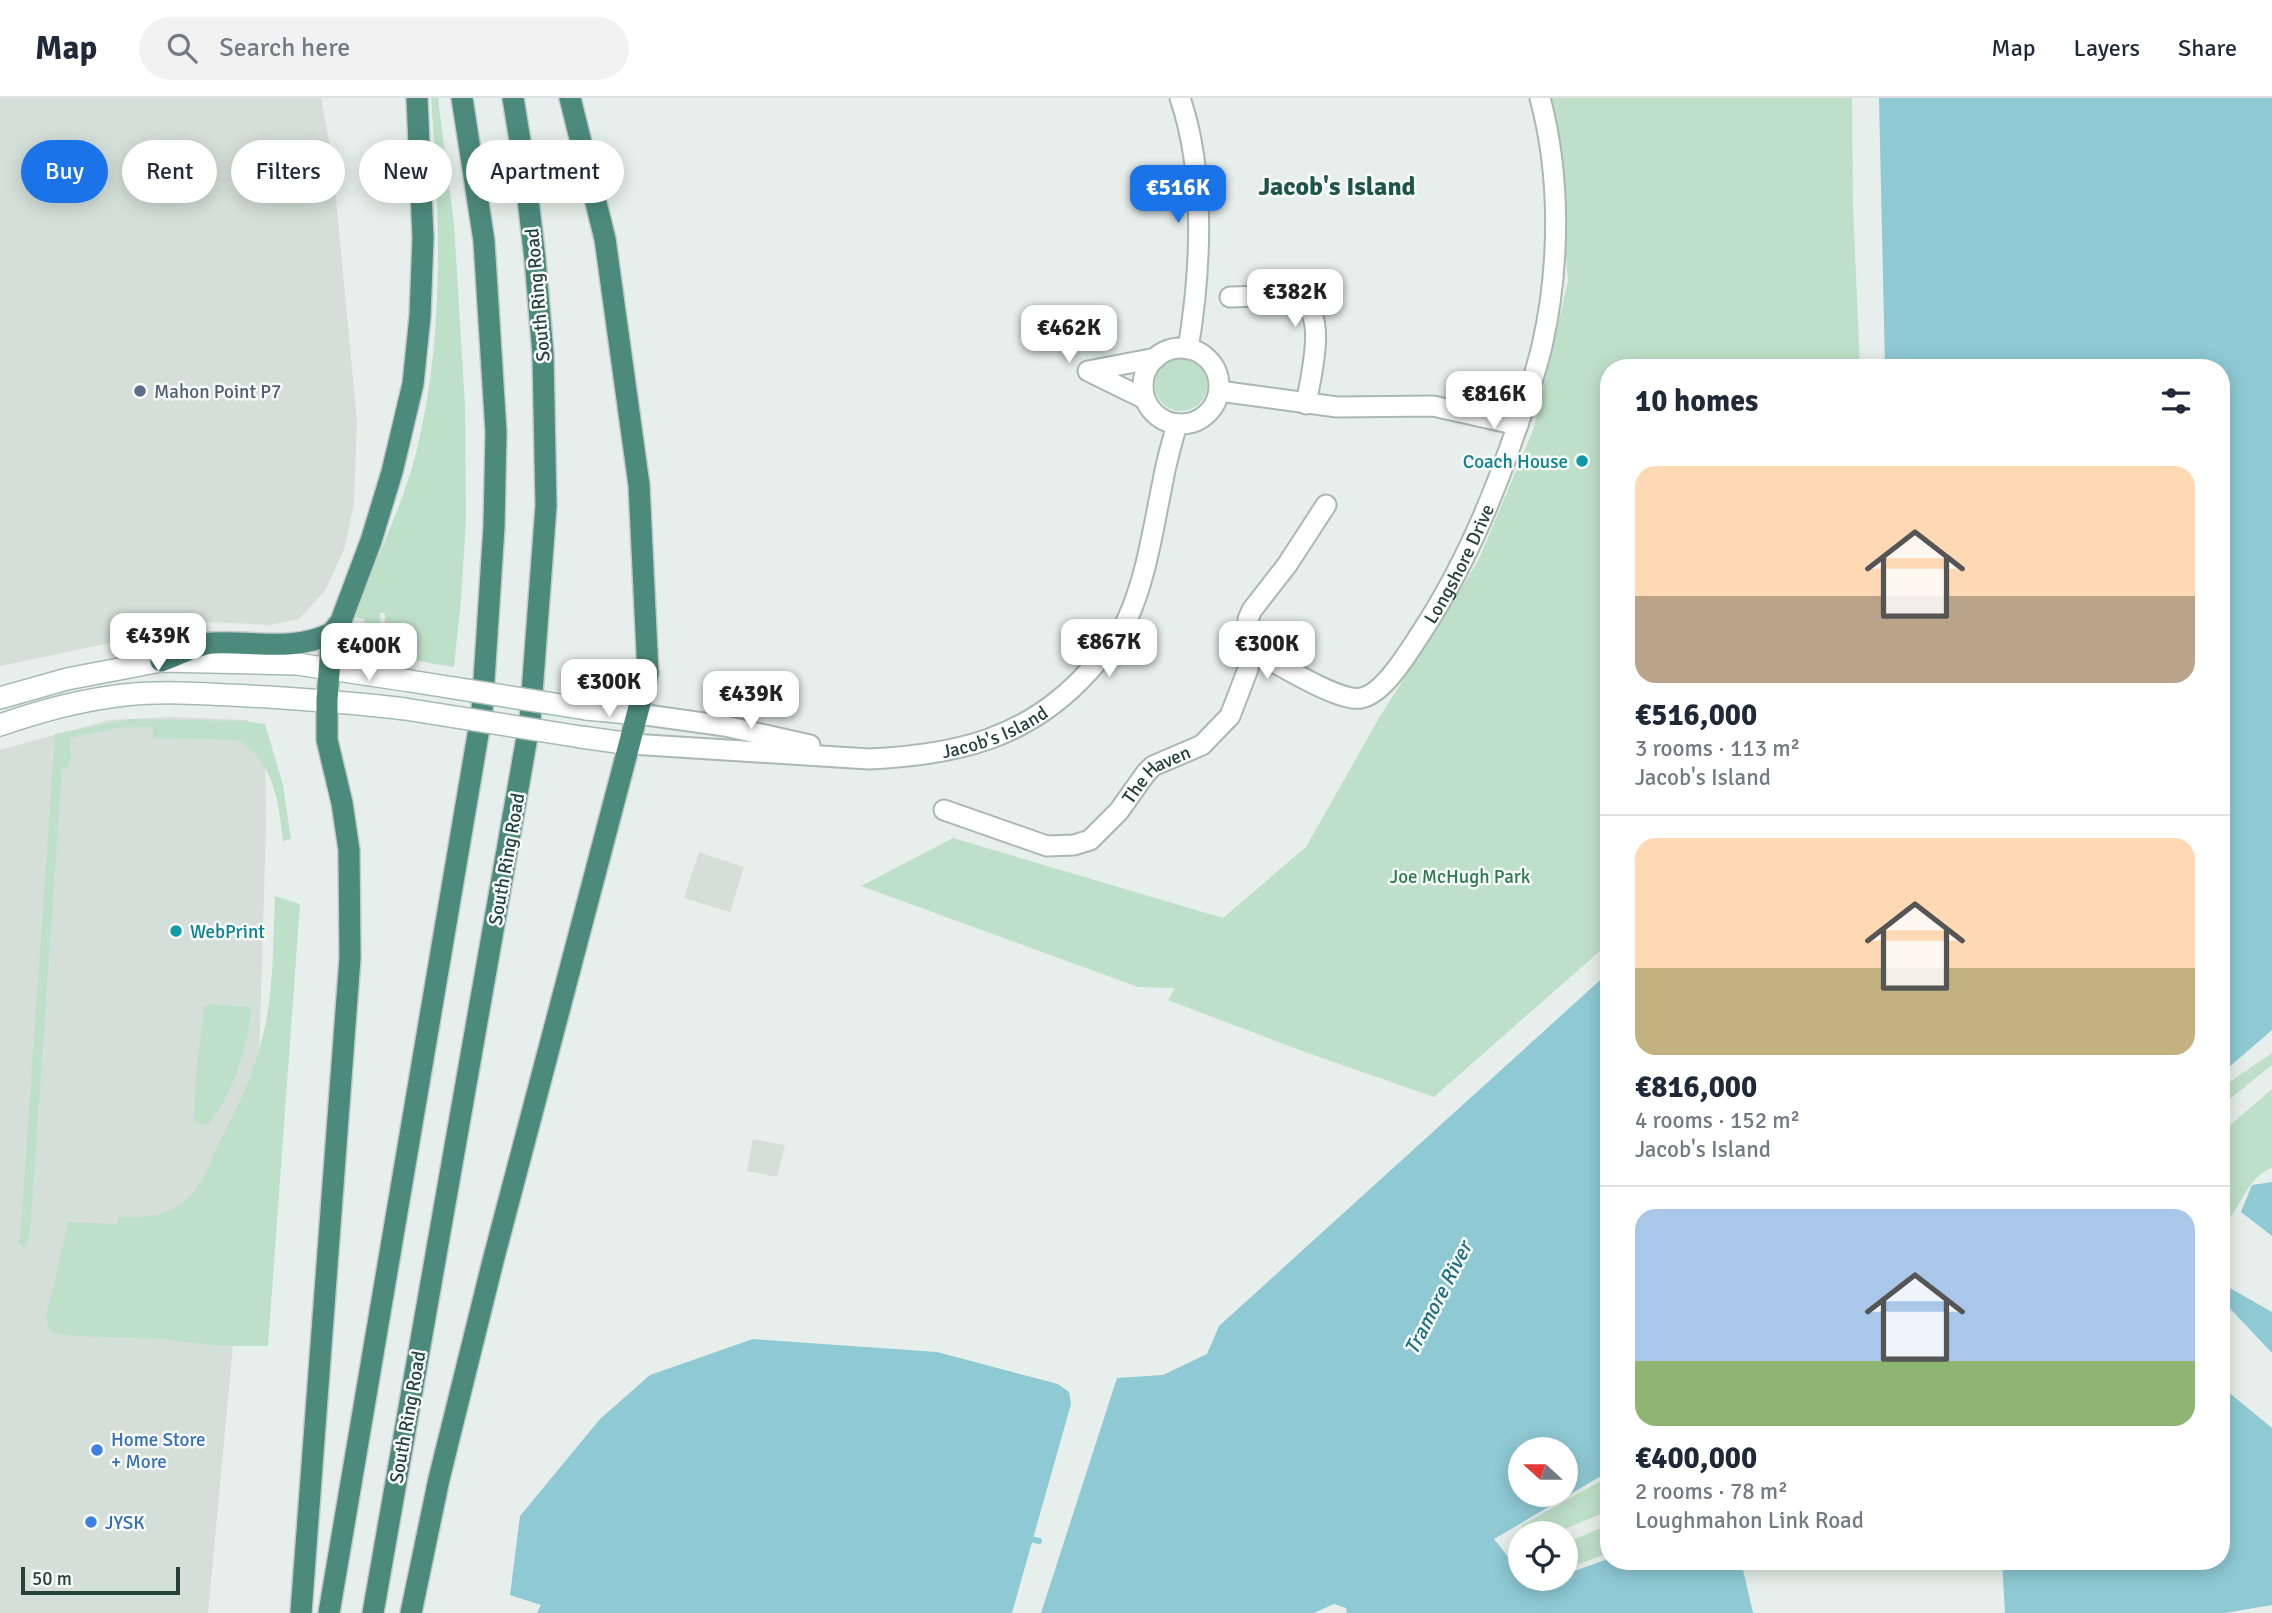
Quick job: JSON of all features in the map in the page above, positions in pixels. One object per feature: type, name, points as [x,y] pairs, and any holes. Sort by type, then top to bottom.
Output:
[{"type":"highway","points":[[161,661],[210,643],[295,645],[316,641],[332,633],[341,621],[357,582],[392,472],[413,384],[420,316],[422,238],[417,98]]},
{"type":"highway","points":[[329,1613],[482,711],[494,527],[496,432],[484,241],[462,98]]},
{"type":"highway","name":"South Ring Road","points":[[373,1613],[530,720],[546,506],[543,355],[531,218],[513,98]]},
{"type":"highway","points":[[411,1613],[439,1479],[493,1261],[648,673],[639,485],[605,239],[569,98]]},
{"type":"highway","points":[[301,1613],[350,958],[349,850],[342,803],[327,740],[332,633]]},
{"type":"highway","points":[[399,1613],[439,1479]]},
{"type":"main road","points":[[0,698],[67,679],[161,661],[297,664],[586,709],[639,714]]},
{"type":"main road","points":[[0,725],[67,705],[123,695],[210,694],[327,700],[405,709],[631,744]]},
{"type":"street","points":[[1180,98],[1192,146],[1198,225],[1198,280],[1188,349]]},
{"type":"street","name":"Longshore Drive","points":[[1250,649],[1334,693],[1361,698],[1374,692],[1389,677],[1429,620],[1459,570],[1493,493],[1518,425],[1542,346],[1553,269],[1554,187],[1539,98]]},
{"type":"street","points":[[1230,297],[1292,298],[1302,301],[1310,309],[1316,321],[1316,333],[1306,404]]},
{"type":"street","points":[[1145,399],[1088,371],[1188,349],[1208,360],[1214,369],[1219,391],[1210,411],[1191,423],[1177,424],[1159,417],[1150,409],[1143,388],[1144,377],[1156,358]]},
{"type":"street","points":[[1219,391],[1353,408],[1433,405],[1518,425]]},
{"type":"street","name":"Jacob's Island","points":[[631,744],[869,759],[927,755],[985,741],[1037,716],[1080,681],[1126,621],[1146,562],[1177,424]]},
{"type":"street","name":"The Haven","points":[[944,810],[1047,846],[1074,845],[1090,840],[1119,811],[1153,766],[1202,745],[1230,716],[1242,688],[1250,649],[1247,629],[1252,610],[1287,565],[1326,505]]},
{"type":"street","name":"Jacob's Island","points":[[639,714],[725,726],[869,759]]},
{"type":"shaded area","points":[[0,98],[321,98],[329,140],[231,140],[231,203],[336,203],[357,421],[354,503],[345,547],[325,591],[299,619],[270,625],[210,622],[0,666]]},
{"type":"shaded area","points":[[171,717],[248,720],[265,744],[266,824],[259,1067],[208,1613],[0,1613],[0,750],[110,720]]},
{"type":"shaded area","points":[[699,852],[744,867],[730,912],[684,898]]},
{"type":"shaded area","points":[[753,1139],[785,1145],[777,1177],[747,1171]]},
{"type":"green space","points":[[431,98],[438,98],[443,140],[434,140]]},
{"type":"green space","name":"Joe McHugh Park","points":[[1552,98],[1852,98],[1853,206],[1860,359],[1600,359],[1600,951],[1434,1097],[1168,1000],[1175,988],[1138,987],[861,886],[953,838],[1223,918],[1306,847],[1379,718],[1478,561],[1534,428],[1568,281]]},
{"type":"green space","points":[[437,203],[451,203],[465,405],[466,520],[454,667],[425,662],[397,651],[386,636],[385,613],[380,613],[381,627],[375,629],[375,635],[364,624],[365,619],[354,617],[403,495],[416,453],[432,365]]},
{"type":"green space","points":[[1181,359],[1191,361],[1199,367],[1205,375],[1205,395],[1199,403],[1191,409],[1181,411],[1171,409],[1163,403],[1157,395],[1155,385],[1157,375],[1163,367],[1171,361]]},
{"type":"green space","points":[[132,719],[244,721],[265,724],[283,785],[291,839],[283,841],[276,798],[267,772],[260,760],[238,740],[153,738],[153,727],[117,728],[70,738],[71,757],[68,767],[62,768],[30,1235],[25,1247],[17,1242],[20,1239],[55,734]]},
{"type":"green space","points":[[275,896],[300,904],[268,1346],[220,1346],[162,1339],[54,1333],[48,1325],[46,1314],[68,1222],[117,1224],[119,1217],[145,1217],[161,1213],[191,1196],[204,1176],[244,1093],[259,1050],[267,1018],[271,984]]},
{"type":"green space","points":[[209,1004],[251,1007],[248,1036],[232,1084],[209,1123],[201,1125],[195,1121],[194,1116],[196,1073],[204,1007]]},
{"type":"green space","points":[[2272,1053],[2272,1065],[2230,1099],[2230,1082]]},
{"type":"green space","points":[[2272,1089],[2272,1168],[2256,1178],[2230,1217],[2230,1125]]},
{"type":"green space","points":[[1600,1481],[1600,1514],[1578,1523],[1578,1521],[1529,1521],[1554,1507],[1578,1507],[1578,1494]]},
{"type":"green space","points":[[1600,1528],[1600,1556],[1578,1564],[1578,1538]]},
{"type":"water","points":[[1879,98],[2272,98],[2272,1030],[2230,1066],[2230,359],[1885,359]]},
{"type":"water","name":"Tramore River","points":[[1600,980],[1600,1477],[1578,1490],[1578,1437],[1508,1437],[1508,1507],[1548,1507],[1525,1521],[1508,1521],[1508,1531],[1494,1539],[1508,1557],[1508,1591],[1578,1591],[1578,1570],[1600,1562],[1600,1570],[1743,1570],[1753,1613],[1347,1613],[1346,1608],[1334,1604],[1314,1613],[1041,1613],[1117,1378],[1163,1375],[1207,1354],[1219,1326]]},
{"type":"water","points":[[2272,1182],[2272,1236],[2241,1212],[2252,1185]]},
{"type":"water","points":[[2230,1288],[2272,1312],[2272,1353],[2230,1309]]},
{"type":"water","points":[[753,1339],[937,1352],[1058,1384],[1069,1392],[1071,1404],[1012,1613],[537,1613],[541,1605],[510,1595],[520,1516],[600,1419],[650,1375]]},
{"type":"water","points":[[2230,1393],[2272,1428],[2272,1605],[2225,1613],[2005,1613],[2003,1570],[2230,1570]]},
{"type":"waterway","points":[[1026,1538],[1039,1541]]},
{"type":"place","name":"Mahon Point P7","points":[[140,391]]},
{"type":"place","name":"Coach House","points":[[1582,461]]},
{"type":"place","name":"WebPrint","points":[[176,931]]},
{"type":"place","name":"Home Store + More","points":[[97,1450]]},
{"type":"place","name":"JYSK","points":[[91,1522]]},
{"type":"district","name":"Jacob's Island","points":[[1337,186]]}]
